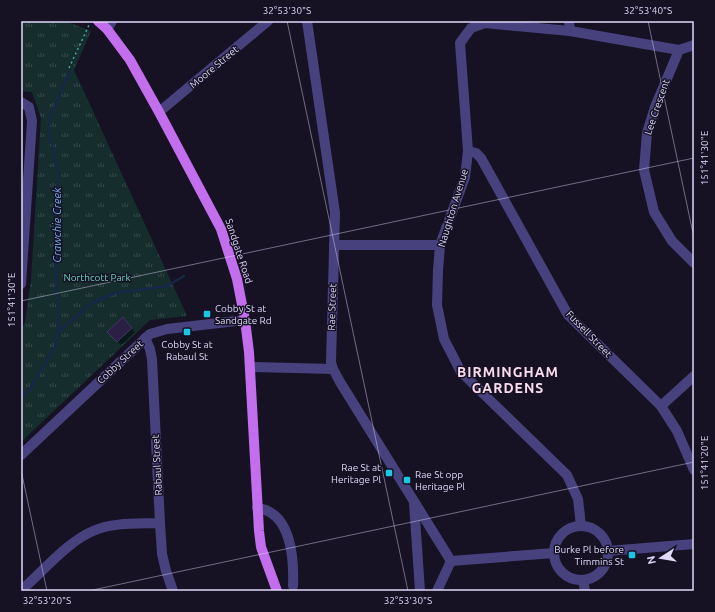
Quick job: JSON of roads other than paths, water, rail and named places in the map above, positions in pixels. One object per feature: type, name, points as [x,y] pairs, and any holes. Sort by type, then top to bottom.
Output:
[{"type":"main road","name":"Sandgate Road","points":[[98,21],[110,25],[159,112],[221,229],[237,280],[245,320],[250,367],[259,531],[261,547],[277,591]]},
{"type":"street","name":"Moore Street","points":[[159,112],[268,21]]},
{"type":"street","name":"Rae Street","points":[[306,21],[335,213],[330,354],[333,369],[451,562]]},
{"type":"street","name":"Naughton Avenue","points":[[581,526],[578,499],[567,475],[461,372],[444,339],[436,305],[440,245],[465,177],[468,151],[460,43],[471,28],[485,23],[570,26],[679,50]]},
{"type":"street","points":[[679,50],[694,45]]},
{"type":"street","name":"Lee Crescent","points":[[679,50],[655,107],[647,133],[644,170],[654,212],[672,240],[694,263]]},
{"type":"street","points":[[21,102],[29,107],[32,121],[21,284]]},
{"type":"street","name":"Fussell Street","points":[[468,151],[476,153],[482,158],[568,315],[661,406],[677,431],[694,470]]},
{"type":"street","points":[[334,245],[440,245]]},
{"type":"street","name":"Cobby Street","points":[[21,456],[150,334],[161,330],[245,320]]},
{"type":"street","name":"Rabaul Street","points":[[145,338],[150,349],[152,359],[160,523],[164,560],[173,591]]},
{"type":"street","points":[[250,367],[333,369]]},
{"type":"street","points":[[661,406],[694,376]]},
{"type":"street","points":[[414,502],[420,591]]},
{"type":"street","points":[[257,508],[264,509],[271,513],[281,524],[287,534],[293,558],[293,586]]},
{"type":"street","points":[[23,586],[76,541],[93,531],[118,525],[160,523]]},
{"type":"street","points":[[581,526],[589,527],[596,531],[604,540],[608,551],[605,563],[598,573],[592,578],[583,580],[567,576],[561,571],[556,564],[554,553],[558,538],[564,532],[581,526]]},
{"type":"street","points":[[608,551],[694,544]]},
{"type":"street","points":[[437,591],[451,562],[554,553]]},
{"type":"street","points":[[583,580],[585,591]]},
{"type":"waterway","name":"Crawchie Creek","points":[[21,397],[30,389],[55,347],[58,332],[56,272],[57,171],[49,129],[50,117],[70,71]]},
{"type":"waterway","points":[[58,332],[92,303],[115,293],[167,286],[184,276]]},
{"type":"place","name":"Cobby St at Sandgate Rd","points":[[207,314]]},
{"type":"place","name":"Cobby St at Rabaul St","points":[[187,332]]},
{"type":"place","name":"Rae St at Heritage Pl","points":[[389,473]]},
{"type":"place","name":"Rae St opp Heritage Pl","points":[[407,480]]},
{"type":"place","name":"Burke Pl before Timmins St","points":[[632,555]]},
{"type":"district","name":"BIRMINGHAM GARDENS","points":[[508,380]]},
{"type":"park label","name":"Northcott Park","points":[[97,277]]}]
